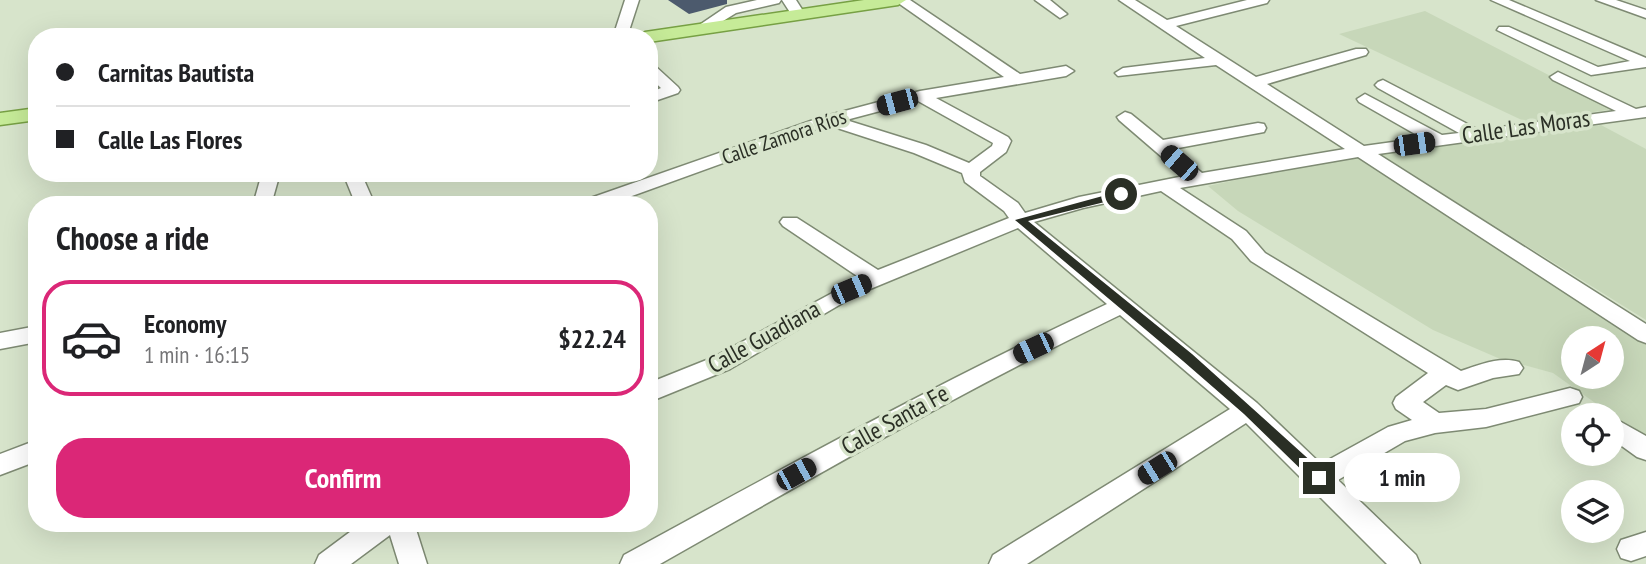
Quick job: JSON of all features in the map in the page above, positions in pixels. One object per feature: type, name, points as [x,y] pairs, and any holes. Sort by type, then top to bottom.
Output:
[{"type":"main road","points":[[658,35],[794,7],[900,0]]},
{"type":"main road","points":[[0,119],[28,115]]},
{"type":"main road","points":[[0,132],[28,128]]},
{"type":"street","points":[[623,28],[632,0]]},
{"type":"street","points":[[636,28],[641,0]]},
{"type":"street","points":[[702,28],[731,10],[774,0]]},
{"type":"street","points":[[900,0],[1017,79]]},
{"type":"street","points":[[1042,0],[1060,14]]},
{"type":"street","points":[[1126,0],[1646,335]]},
{"type":"street","points":[[1165,25],[1262,0]]},
{"type":"street","points":[[1498,0],[1646,63]]},
{"type":"street","points":[[1603,0],[1646,14]]},
{"type":"street","points":[[1545,19],[1504,30],[1596,72],[1646,63]]},
{"type":"street","points":[[1255,82],[1361,52]]},
{"type":"street","points":[[1123,74],[1220,60]]},
{"type":"street","name":"Calle Zamora Ríos","points":[[658,180],[828,120],[920,96],[1066,71]]},
{"type":"street","points":[[658,77],[672,90],[658,95]]},
{"type":"street","points":[[1558,77],[1638,112]]},
{"type":"street","points":[[1383,85],[1476,135]]},
{"type":"street","points":[[920,96],[1002,141],[1000,148],[971,170]]},
{"type":"street","points":[[1365,99],[1439,140]]},
{"type":"street","name":"Calle Las Moras","points":[[1198,179],[1363,151],[1638,112]]},
{"type":"street","points":[[1125,117],[1198,179]]},
{"type":"street","points":[[828,120],[920,149],[971,170]]},
{"type":"street","points":[[1159,146],[1258,128]]},
{"type":"street","points":[[971,170],[971,178],[1011,207],[1020,220],[1248,410],[1406,564]]},
{"type":"street","name":"Calle Guadiana","points":[[658,384],[722,363],[810,310],[876,279],[1020,220],[1079,203],[1198,179]]},
{"type":"street","name":"Calle Zamora Ríos","points":[[614,196],[654,182]]},
{"type":"street","points":[[1164,185],[1239,235],[1258,257],[1452,376]]},
{"type":"street","points":[[790,222],[876,279]]},
{"type":"street","name":"Calle Santa Fe","points":[[634,564],[925,402],[1010,358],[1124,305]]},
{"type":"street","points":[[0,341],[28,336]]},
{"type":"street","points":[[1435,423],[1405,403],[1452,376],[1511,368]]},
{"type":"street","points":[[1319,478],[1396,434],[1435,423],[1486,418],[1570,397]]},
{"type":"street","points":[[1003,564],[1248,410]]},
{"type":"street","points":[[1624,434],[1646,450]]},
{"type":"street","points":[[0,465],[28,454]]},
{"type":"street","points":[[329,564],[372,532]]},
{"type":"street","points":[[403,532],[413,564]]},
{"type":"shaded area","points":[[1425,11],[1614,109],[1526,122],[1339,34]]},
{"type":"shaded area","points":[[1601,125],[1646,149],[1646,320],[1379,154]]},
{"type":"shaded area","points":[[1362,153],[1646,340],[1646,439],[1624,423],[1624,403],[1595,403],[1576,389],[1624,389],[1624,326],[1561,326],[1561,379],[1553,373],[1498,358],[1433,330],[1238,211],[1208,186]]},
{"type":"building","points":[[668,0],[727,0],[727,4],[689,14]]},
{"type":"route","points":[[1121,194],[1020,220],[1188,358],[1248,410],[1319,478]]}]
